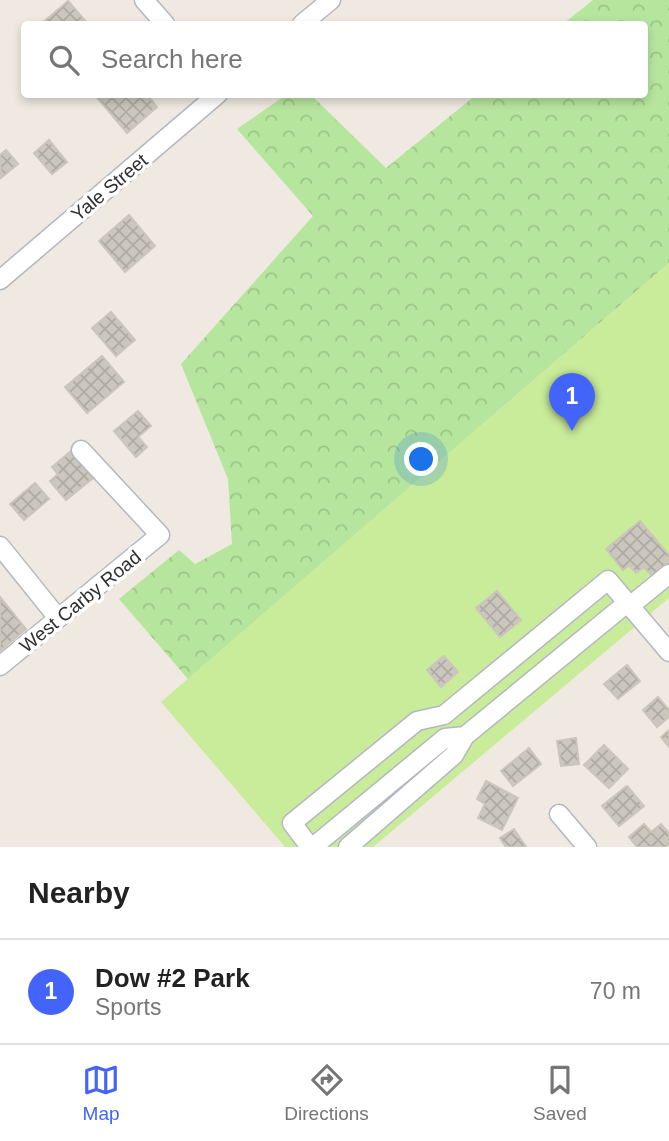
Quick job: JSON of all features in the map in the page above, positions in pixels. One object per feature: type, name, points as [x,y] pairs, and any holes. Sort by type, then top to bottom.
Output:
[{"type":"street","points":[[144,0],[162,21]]},
{"type":"street","points":[[306,21],[331,0]]},
{"type":"street","name":"Yale Street","points":[[0,280],[213,98]]},
{"type":"street","name":"West Carby Road","points":[[0,666],[160,535],[81,450]]},
{"type":"street","points":[[0,546],[58,618]]},
{"type":"street","points":[[348,847],[454,755],[465,736],[669,574]]},
{"type":"street","points":[[465,736],[445,738],[312,847],[292,823],[417,721],[444,715],[608,580],[669,652]]},
{"type":"street","points":[[559,814],[587,847]]},
{"type":"green space","points":[[593,0],[669,0],[669,263],[188,679],[119,599],[179,550],[195,564],[232,544],[228,479],[181,364],[313,216],[237,129],[282,98],[314,98],[386,168],[472,98],[648,98],[648,21],[567,21]]},
{"type":"green space","points":[[669,263],[669,598],[373,847],[285,847],[161,702]]},
{"type":"building","points":[[68,1],[85,21],[45,21]]},
{"type":"building","points":[[97,98],[150,98],[157,107],[127,133]]},
{"type":"building","points":[[49,140],[67,162],[52,174],[34,153]]},
{"type":"building","points":[[6,150],[18,164],[1,178],[0,155]]},
{"type":"building","points":[[129,215],[155,246],[125,272],[99,241]]},
{"type":"building","points":[[111,312],[135,340],[116,356],[92,328]]},
{"type":"building","points":[[102,356],[124,382],[87,413],[65,387]]},
{"type":"building","points":[[138,411],[151,426],[138,437],[147,447],[136,457],[114,431]]},
{"type":"building","points":[[71,451],[93,478],[66,500],[50,481],[58,474],[52,467]]},
{"type":"building","points":[[35,483],[49,499],[24,520],[10,504]]},
{"type":"building","points":[[640,521],[669,555],[669,562],[652,576],[644,567],[636,573],[629,565],[623,570],[606,549]]},
{"type":"building","points":[[497,591],[521,620],[500,637],[476,608]]},
{"type":"building","points":[[0,597],[26,629],[0,651]]},
{"type":"building","points":[[444,656],[458,672],[441,687],[427,670]]},
{"type":"building","points":[[627,665],[640,681],[618,699],[604,684]]},
{"type":"building","points":[[658,697],[669,710],[669,717],[657,727],[643,710]]},
{"type":"building","points":[[669,730],[669,747],[661,737]]},
{"type":"building","points":[[576,738],[579,764],[561,766],[557,741]]},
{"type":"building","points":[[604,745],[628,769],[609,788],[584,765]]},
{"type":"building","points":[[529,748],[541,764],[513,786],[501,771]]},
{"type":"building","points":[[486,781],[518,798],[502,830],[478,818],[485,804],[477,799]]},
{"type":"building","points":[[627,786],[644,806],[619,826],[602,806]]},
{"type":"building","points":[[644,824],[651,832],[661,824],[669,833],[669,844],[666,847],[637,847],[629,837]]},
{"type":"building","points":[[514,829],[526,847],[506,847],[500,838]]},
{"type":"place","name":"Dow #2 Park","points":[[572,431]]}]
